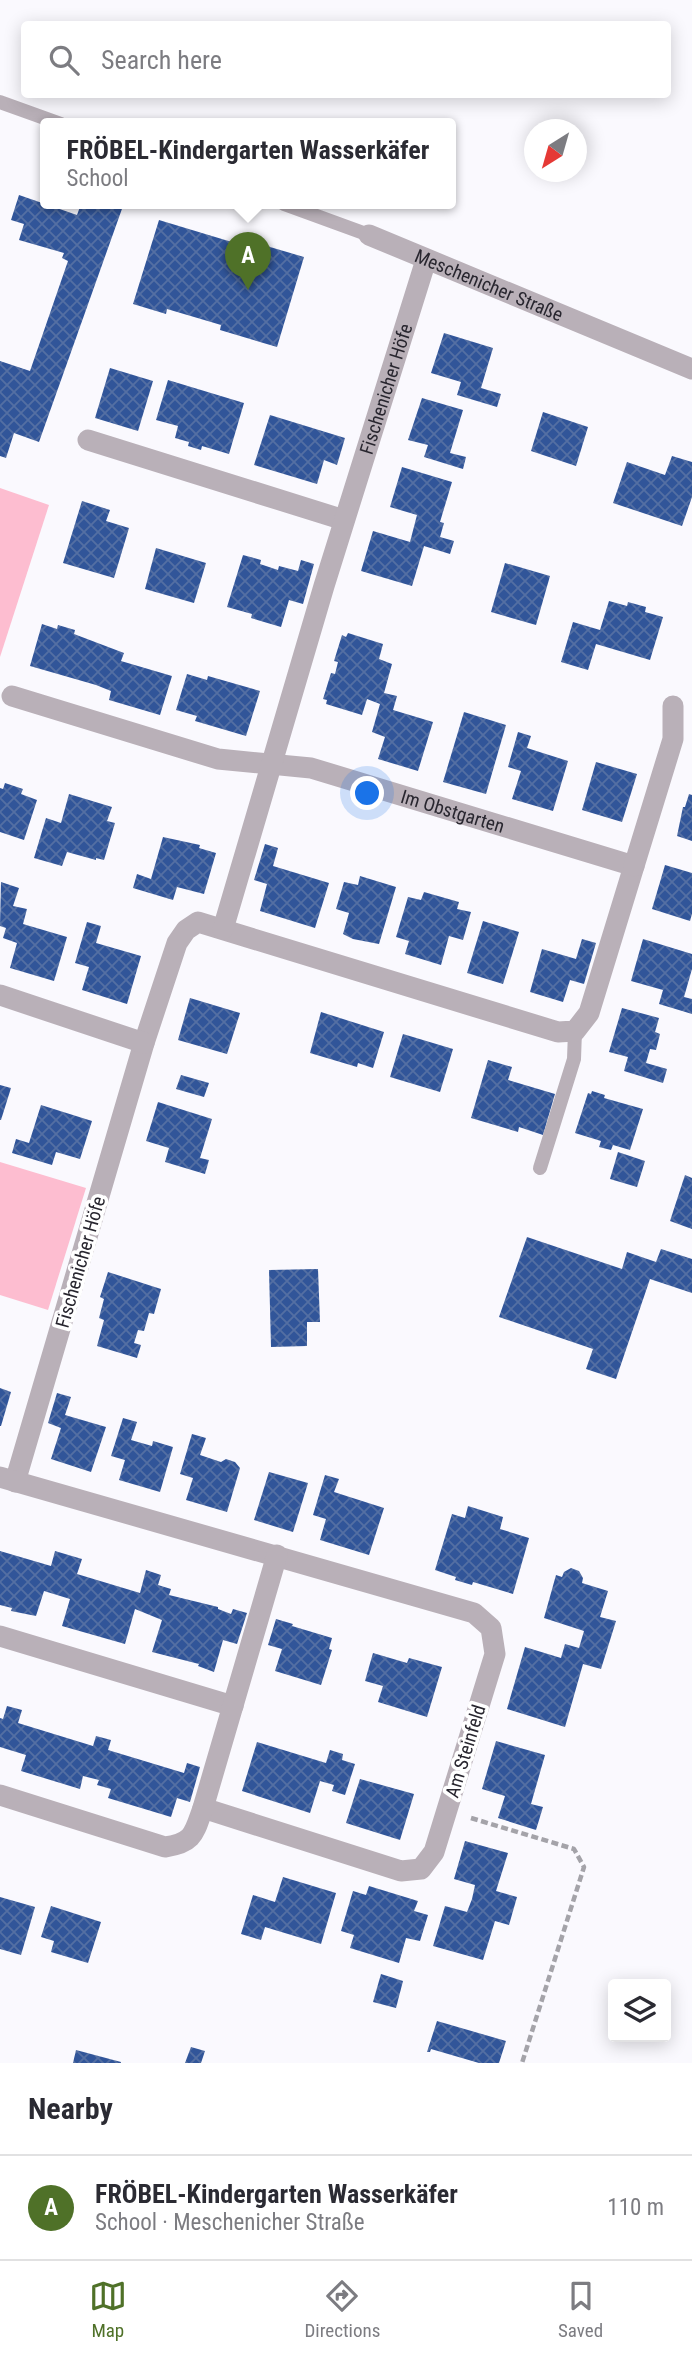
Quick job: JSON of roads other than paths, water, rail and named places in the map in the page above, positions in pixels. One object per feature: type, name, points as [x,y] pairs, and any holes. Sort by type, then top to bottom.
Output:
[{"type":"street","name":"Meschenicher Straße","points":[[369,235],[692,369]]},
{"type":"street","name":"Fischenicher Höfe","points":[[7,1479],[177,943],[186,930],[198,922],[223,929],[344,520],[426,260]]},
{"type":"street","points":[[88,440],[344,520]]},
{"type":"street","points":[[12,696],[218,759],[270,764]]},
{"type":"street","points":[[223,929],[558,1032],[575,1031],[589,1013],[673,739],[673,706]]},
{"type":"street","name":"Im Obstgarten","points":[[270,764],[312,768],[634,866]]},
{"type":"street","points":[[0,995],[145,1043]]},
{"type":"street","name":"Am Steinfeld","points":[[7,1479],[474,1613],[491,1628],[495,1654],[434,1852],[421,1870],[401,1871],[203,1808]]},
{"type":"street","points":[[0,1795],[164,1847],[182,1844],[194,1833],[203,1808],[277,1555]]},
{"type":"street","points":[[0,1636],[233,1706]]},
{"type":"lane","points":[[0,102],[44,118]]},
{"type":"lane","name":"Meschenicher Straße","points":[[298,209],[369,235]]},
{"type":"lane","points":[[540,1168],[574,1059],[575,1031]]},
{"type":"place","name":"FRÖBEL-Kindergarten Wasserkäfer","points":[[248,290]]}]
